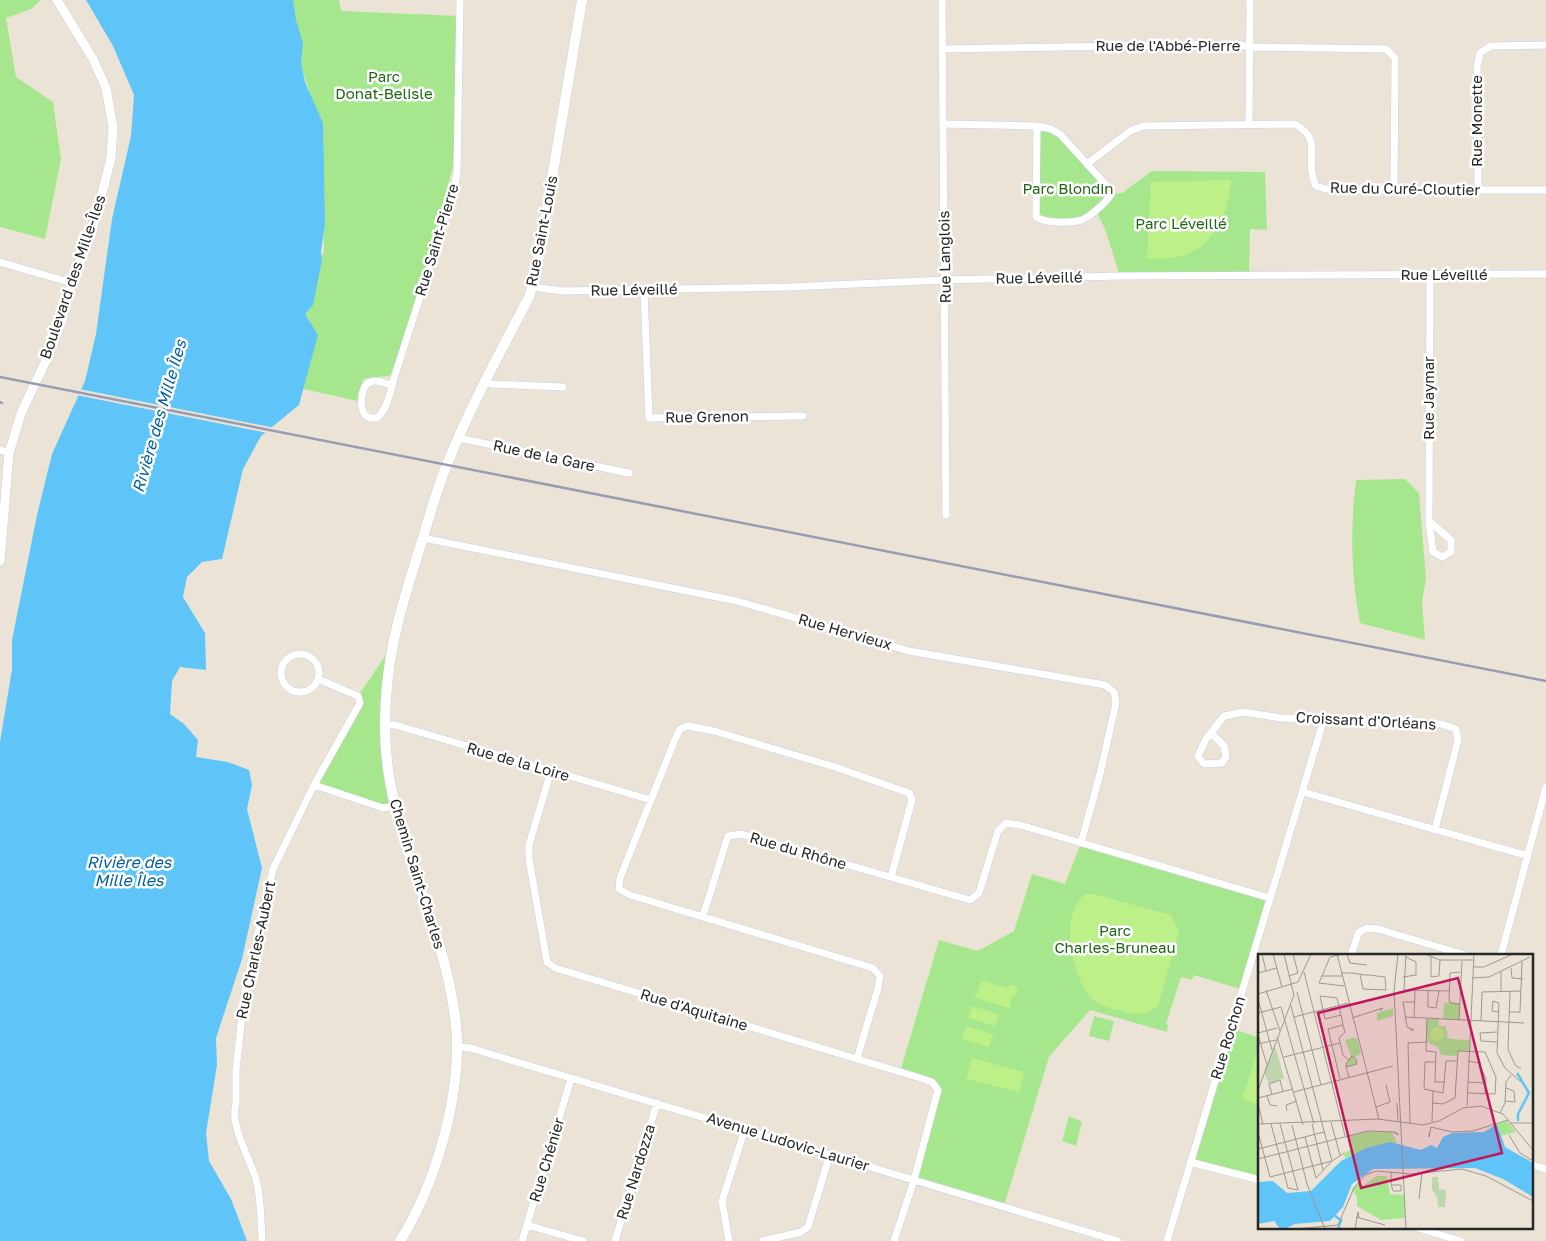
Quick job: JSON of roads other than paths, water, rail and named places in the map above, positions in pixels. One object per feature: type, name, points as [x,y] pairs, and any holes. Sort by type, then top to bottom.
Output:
[{"type":"main road","name":"Rue Saint-Louis","points":[[457,442],[532,287],[582,0]]},
{"type":"main road","name":"Chemin Saint-Charles","points":[[400,1241],[415,1214],[439,1152],[452,1096],[457,1047],[454,1009],[445,968],[395,806],[387,762],[385,725],[387,680],[393,636],[423,538],[457,442]]},
{"type":"street","name":"Boulevard des Mille-Îles","points":[[0,561],[4,452],[50,352],[72,283],[92,232],[111,158],[113,127],[106,88],[93,59],[57,0]]},
{"type":"street","name":"Rue Saint-Pierre","points":[[392,385],[376,381],[369,383],[364,390],[361,402],[365,415],[370,418],[377,418],[382,413],[392,385],[451,200],[457,172],[460,0]]},
{"type":"street","name":"Rue Langlois","points":[[942,0],[946,515]]},
{"type":"street","points":[[1249,123],[1250,0]]},
{"type":"street","name":"Rue de l'Abbé-Pierre","points":[[942,49],[1238,44],[1250,46],[1379,48],[1392,53],[1395,58],[1394,189]]},
{"type":"street","name":"Rue Monette","points":[[1478,190],[1477,67],[1480,52],[1491,46],[1546,45]]},
{"type":"street","name":"Rue du Curé-Cloutier","points":[[1088,164],[1130,131],[1143,126],[1249,123],[1295,124],[1307,130],[1312,140],[1310,174],[1316,186],[1330,190],[1546,190]]},
{"type":"street","points":[[943,124],[1037,126],[1051,129],[1060,134],[1109,188],[1111,194],[1108,201],[1080,221],[1042,221],[1036,217],[1037,126]]},
{"type":"street","points":[[0,262],[72,283]]},
{"type":"street","name":"Rue Léveillé","points":[[532,287],[563,291],[644,290],[1120,276],[1546,274]]},
{"type":"street","name":"Rue Jaymar","points":[[1429,520],[1451,540],[1451,552],[1442,557],[1433,552],[1429,520],[1430,275]]},
{"type":"street","name":"Rue Grenon","points":[[644,290],[649,418],[803,416]]},
{"type":"street","points":[[485,382],[492,384],[563,387]]},
{"type":"street","name":"Rue de la Gare","points":[[457,442],[629,474]]},
{"type":"street","name":"Rue Hervieux","points":[[423,538],[736,601],[909,651],[1105,685],[1114,692],[1116,703],[1100,774],[1081,842]]},
{"type":"street","points":[[303,655],[314,661],[318,667],[318,679],[310,689],[299,692],[294,691],[284,684],[282,666],[291,657],[303,655]]},
{"type":"street","name":"Rue Charles-Aubert","points":[[262,1241],[256,1180],[243,1147],[234,1111],[240,1027],[247,980],[273,869],[314,785],[360,703],[358,696],[318,679]]},
{"type":"street","name":"Croissant d'Orléans","points":[[1211,733],[1224,746],[1226,757],[1222,763],[1204,764],[1198,756],[1201,746],[1224,716],[1243,712],[1282,718],[1441,724],[1456,729],[1458,740],[1435,830]]},
{"type":"street","name":"Rue Rochon","points":[[1167,1241],[1324,719]]},
{"type":"street","name":"Rue de la Loire","points":[[385,725],[394,725],[651,800]]},
{"type":"street","points":[[857,1059],[878,988],[880,976],[874,968],[630,895],[619,888],[620,878],[680,729],[688,726],[714,730],[835,766],[910,793],[912,800],[890,877],[970,900],[980,893],[998,831],[1006,824],[1020,825],[1081,842],[1270,898]]},
{"type":"street","name":"Rue d'Aquitaine","points":[[552,771],[529,844],[529,859],[547,962],[555,968],[932,1082],[938,1090],[914,1180]]},
{"type":"street","points":[[314,785],[383,808],[395,806]]},
{"type":"street","points":[[1502,954],[1546,786]]},
{"type":"street","points":[[1303,792],[1528,856]]},
{"type":"street","name":"Rue du Rhône","points":[[703,916],[728,836],[741,834],[890,877]]},
{"type":"street","points":[[1351,954],[1359,932],[1368,928],[1378,929],[1462,954]]},
{"type":"street","name":"Avenue Ludovic-Laurier","points":[[457,1047],[470,1048],[1118,1241]]},
{"type":"street","name":"Rue Chénier","points":[[522,1241],[571,1079]]},
{"type":"street","name":"Rue Nardozza","points":[[615,1241],[657,1103]]},
{"type":"street","points":[[729,1241],[722,1200],[744,1129]]},
{"type":"street","points":[[762,1241],[801,1232],[808,1227],[830,1154]]},
{"type":"street","points":[[1190,1162],[1258,1179]]},
{"type":"street","points":[[894,1241],[914,1180]]},
{"type":"street","points":[[527,1225],[583,1241]]},
{"type":"street","points":[[1418,1228],[1461,1241]]},
{"type":"water","name":"Rivière des Mille Îles","points":[[86,0],[293,0],[296,20],[303,43],[301,63],[305,82],[323,123],[325,224],[321,251],[322,260],[313,305],[305,314],[318,335],[299,405],[261,436],[243,469],[222,559],[202,562],[187,577],[183,597],[205,633],[206,670],[180,667],[172,681],[170,714],[184,724],[198,740],[196,757],[228,762],[249,770],[252,785],[247,809],[262,868],[242,959],[216,1038],[217,1065],[206,1133],[209,1161],[231,1199],[247,1241],[0,1241],[0,742],[12,669],[12,640],[37,515],[52,454],[85,381],[96,334],[112,219],[131,136],[134,95],[113,46]]},
{"type":"railway","points":[[0,377],[1546,681]]},
{"type":"park label","name":"Parc Donat-Belisle","points":[[384,86]]},
{"type":"park label","name":"Parc Blondin","points":[[1068,189]]},
{"type":"park label","name":"Parc Léveillé","points":[[1181,224]]},
{"type":"park label","name":"Parc Charles-Bruneau","points":[[1115,940]]}]
